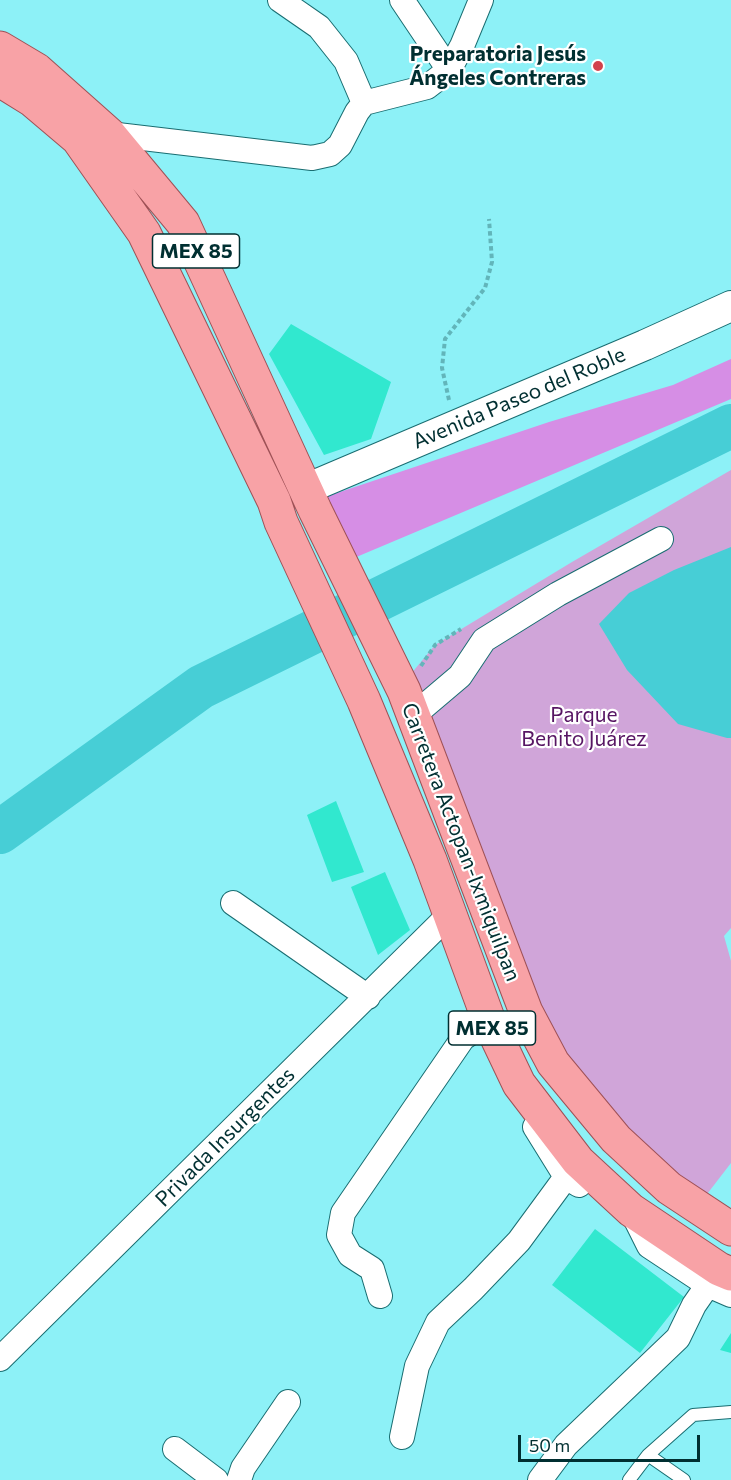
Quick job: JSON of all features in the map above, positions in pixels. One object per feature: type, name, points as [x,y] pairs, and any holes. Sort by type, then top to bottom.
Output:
[{"type":"main road","name":"MEX 85","points":[[0,48],[37,70],[109,134],[183,223],[310,499],[409,703]]},
{"type":"main road","name":"MEX 85","points":[[0,80],[32,100],[78,139],[144,233],[278,512],[364,701],[430,860],[472,977],[482,1026],[519,1084],[578,1161],[625,1204],[722,1281]]},
{"type":"main road","name":"Carretera Actopan-Ixmiquilpan","points":[[409,703],[526,1012],[553,1063],[616,1139],[669,1188],[731,1229]]},
{"type":"street","points":[[280,0],[319,27],[346,61],[364,103]]},
{"type":"street","points":[[402,0],[449,70]]},
{"type":"street","points":[[109,134],[312,158],[330,154],[340,146],[364,103],[427,87],[449,70],[462,46],[481,0]]},
{"type":"street","name":"Avenida Paseo del Roble","points":[[310,499],[454,424],[645,345],[731,306]]},
{"type":"street","points":[[409,703],[460,676],[484,640],[558,594],[661,539]]},
{"type":"street","points":[[233,903],[368,997]]},
{"type":"street","name":"Privada Insurgentes","points":[[0,1359],[449,915]]},
{"type":"street","points":[[380,1296],[372,1269],[350,1256],[339,1234],[343,1213],[463,1038],[482,1026],[566,1177],[597,1196],[625,1204]]},
{"type":"street","points":[[402,1437],[417,1366],[438,1322],[519,1240],[566,1177]]},
{"type":"street","points":[[540,1480],[566,1445],[678,1338],[694,1305],[722,1281]]},
{"type":"street","points":[[239,1480],[243,1468],[288,1402]]},
{"type":"street","points":[[175,1449],[216,1480]]},
{"type":"lane","points":[[628,1480],[648,1455],[693,1415],[731,1412]]},
{"type":"lane","points":[[648,1455],[684,1480]]},
{"type":"path","points":[[454,424],[442,368],[445,339],[485,288],[492,262],[489,219]]},
{"type":"green space","name":"Parque Benito Juárez","points":[[731,470],[731,928],[724,936],[731,961],[731,1163],[704,1198],[588,1095],[526,1012],[405,681],[435,645]]},
{"type":"shaded area","points":[[731,359],[731,399],[354,558],[325,497],[549,422],[673,385]]},
{"type":"water","points":[[731,547],[731,738],[727,738],[678,724],[627,670],[599,624],[629,593],[674,570]]},
{"type":"building","points":[[291,324],[391,382],[371,439],[324,455],[269,354]]},
{"type":"building","points":[[336,801],[364,872],[332,882],[307,815]]},
{"type":"building","points":[[385,872],[410,930],[378,955],[351,887]]},
{"type":"building","points":[[595,1229],[684,1297],[640,1353],[552,1285]]},
{"type":"building","points":[[731,1333],[731,1353],[720,1350]]},
{"type":"waterway","points":[[0,832],[201,687],[731,426]]},
{"type":"place","name":"Preparatoria Jesús Ángeles Contreras","points":[[598,66]]}]
